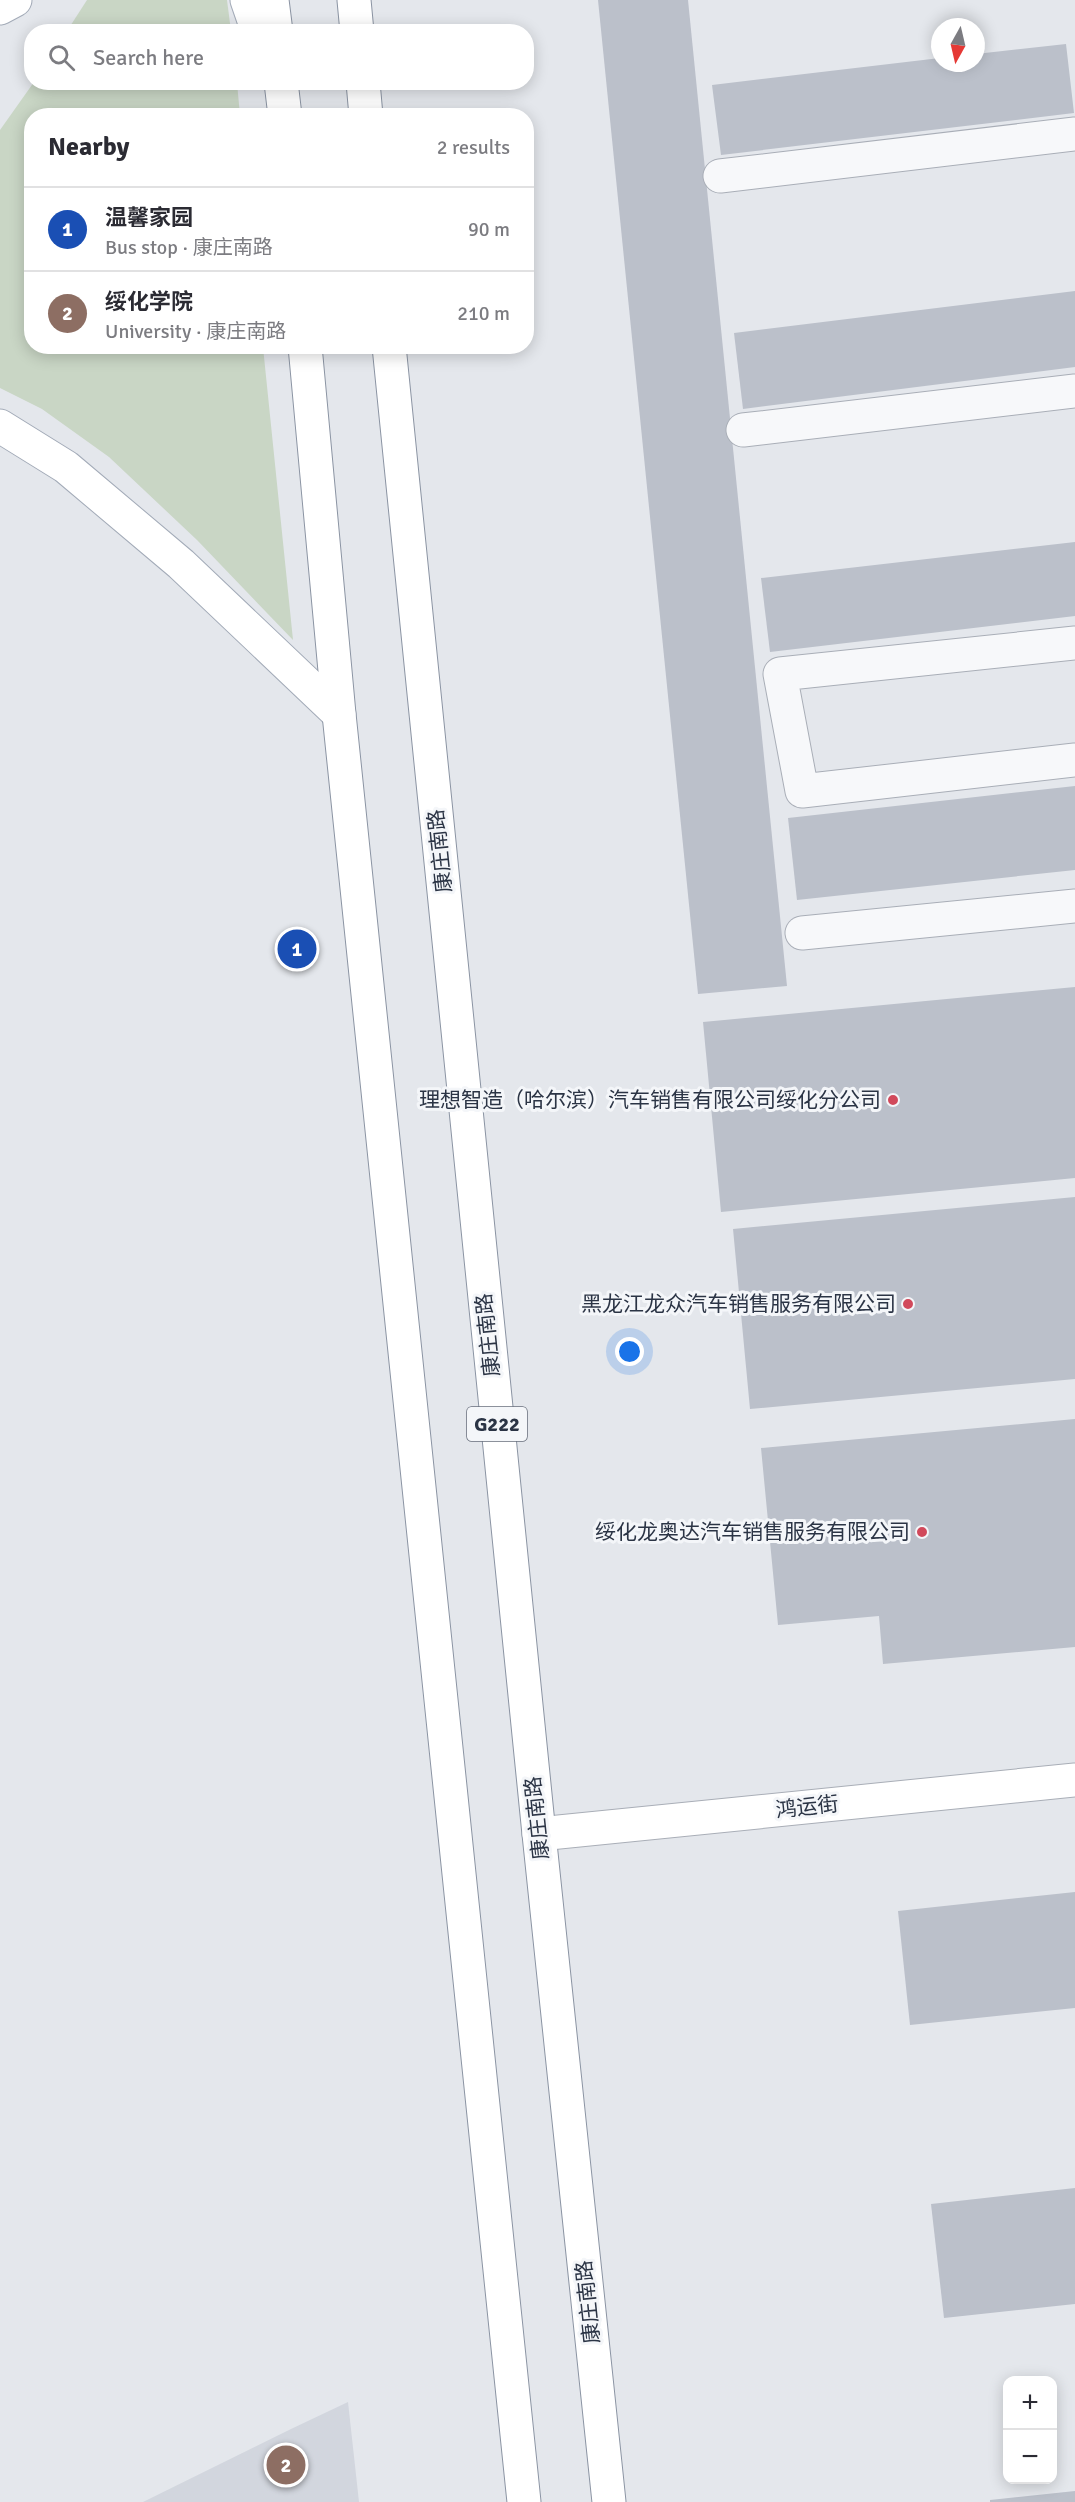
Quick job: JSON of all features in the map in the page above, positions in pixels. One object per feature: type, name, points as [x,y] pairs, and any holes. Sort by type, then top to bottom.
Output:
[{"type":"main road","points":[[0,7],[4,0]]},
{"type":"main road","points":[[0,7],[15,0]]},
{"type":"main road","points":[[247,0],[255,24]]},
{"type":"main road","points":[[272,0],[275,24]]},
{"type":"main road","points":[[354,0],[356,24]]},
{"type":"main road","points":[[276,90],[282,108]]},
{"type":"main road","points":[[282,90],[283,108]]},
{"type":"main road","points":[[364,90],[365,108]]},
{"type":"main road","points":[[306,354],[339,714],[524,2502]]},
{"type":"main road","name":"康庄南路","points":[[390,354],[539,1834],[609,2502]]},
{"type":"main road","points":[[0,426],[75,474],[181,564],[339,714]]},
{"type":"main road","name":"鸿运街","points":[[539,1834],[1075,1780]]},
{"type":"street","points":[[720,176],[1075,134]]},
{"type":"street","points":[[743,430],[1075,391]]},
{"type":"street","points":[[1075,644],[780,674],[802,791],[1075,760]]},
{"type":"street","points":[[802,933],[1075,906]]},
{"type":"shaded area","points":[[348,2402],[359,2502],[143,2502],[291,2429]]},
{"type":"green space","points":[[87,0],[227,0],[230,24],[72,24]]},
{"type":"green space","points":[[28,90],[238,90],[239,108],[24,108],[24,354],[264,354],[293,640],[197,540],[109,457],[42,409],[0,388],[0,130]]},
{"type":"building","points":[[598,0],[688,0],[787,986],[698,994]]},
{"type":"building","points":[[1066,44],[1074,113],[721,155],[712,85],[931,59],[931,72],[985,72],[985,53]]},
{"type":"building","points":[[1075,291],[1075,367],[743,409],[734,333]]},
{"type":"building","points":[[1075,542],[1075,616],[770,652],[761,578]]},
{"type":"building","points":[[1075,786],[1075,870],[797,900],[788,818]]},
{"type":"building","name":"理想智造（哈尔滨）汽车销售有限公司绥化分公司","points":[[1075,987],[1075,1178],[721,1212],[703,1022]]},
{"type":"building","name":"黑龙江龙众汽车销售服务有限公司","points":[[1075,1197],[1075,1379],[750,1409],[733,1229]]},
{"type":"building","name":"绥化龙奥达汽车销售服务有限公司","points":[[1075,1419],[1075,1647],[883,1664],[879,1616],[778,1625],[761,1448]]},
{"type":"building","points":[[1075,1892],[1075,2008],[910,2025],[898,1911]]},
{"type":"building","points":[[1075,2188],[1075,2304],[944,2318],[931,2204]]},
{"type":"building","points":[[1075,2491],[1075,2502],[990,2502],[990,2500]]},
{"type":"place","name":"温馨家园","points":[[297,949]]},
{"type":"place","name":"理想智造（哈尔滨）汽车销售有限公司绥化分公司","points":[[893,1100]]},
{"type":"place","name":"黑龙江龙众汽车销售服务有限公司","points":[[908,1304]]},
{"type":"place","name":"绥化龙奥达汽车销售服务有限公司","points":[[922,1532]]},
{"type":"place","name":"绥化学院","points":[[286,2465]]}]
